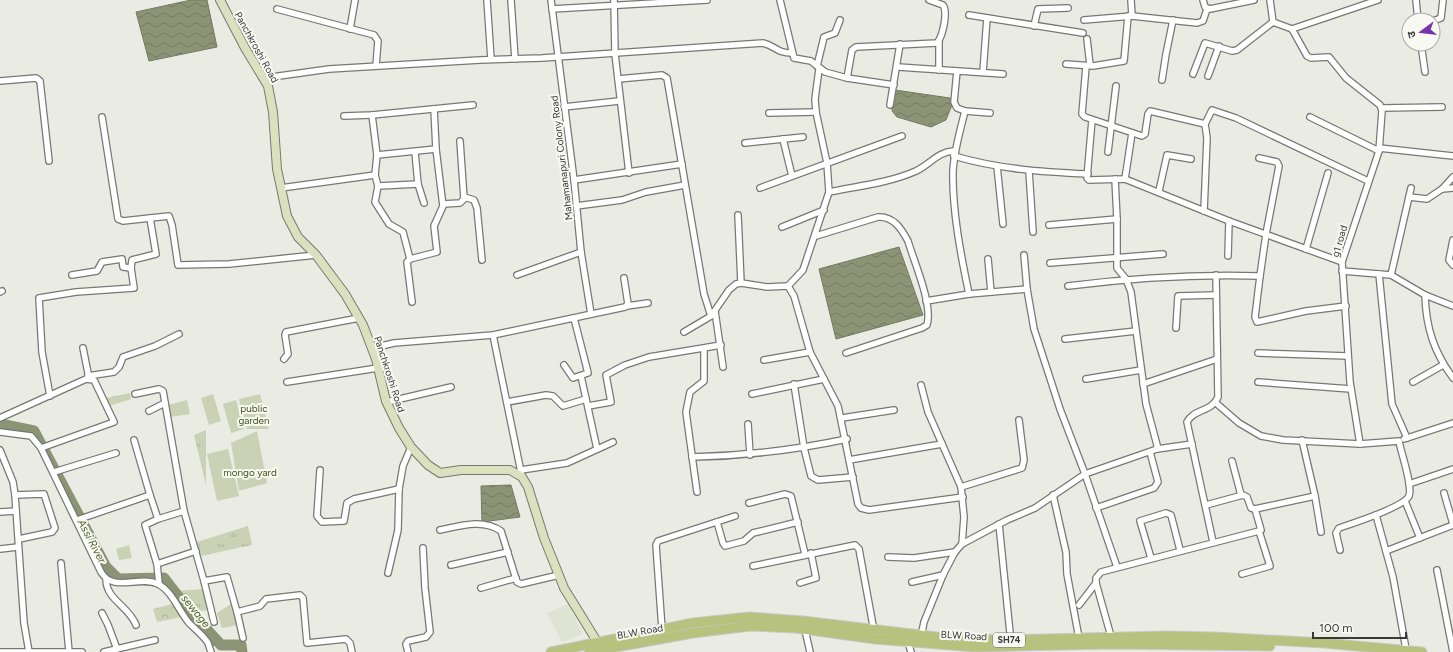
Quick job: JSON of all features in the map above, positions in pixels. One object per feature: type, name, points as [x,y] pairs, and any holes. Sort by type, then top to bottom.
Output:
[{"type":"main road","name":"SH74","points":[[551,652],[601,648],[662,629],[712,620],[748,617],[803,621],[874,635],[921,640],[1012,644],[1079,638],[1113,641],[1214,637],[1324,642],[1414,651]]},
{"type":"main road","name":"BLW Road","points":[[589,652],[601,648],[726,628],[772,626],[874,635],[908,642],[921,640],[976,649],[1012,644],[1113,641],[1226,648],[1310,647],[1366,652]]},
{"type":"street","name":"Panchkroshi Road","points":[[220,0],[245,48],[265,78],[270,94],[273,112],[277,169],[287,216],[292,227],[316,255],[345,294],[359,318],[373,348],[387,402],[399,428],[411,447],[428,465],[440,473],[461,470],[510,470],[522,474]]},
{"type":"street","points":[[350,29],[355,0]]},
{"type":"street","points":[[487,0],[490,59]]},
{"type":"street","points":[[511,0],[515,59]]},
{"type":"street","name":"Mahamanapuri Colony Road","points":[[551,0],[574,180],[581,252],[591,314]]},
{"type":"street","points":[[552,9],[614,3],[707,0]]},
{"type":"street","points":[[780,0],[794,58],[811,61],[825,72],[846,78],[894,85]]},
{"type":"street","points":[[929,0],[944,4],[945,7],[939,41],[939,70]]},
{"type":"street","points":[[1066,64],[1086,66],[1121,62],[1124,60],[1131,0]]},
{"type":"street","points":[[1203,0],[1207,9]]},
{"type":"street","points":[[1207,9],[1254,0]]},
{"type":"street","points":[[1270,0],[1273,22]]},
{"type":"street","points":[[1273,22],[1292,29],[1377,0]]},
{"type":"street","points":[[1416,0],[1417,12]]},
{"type":"street","points":[[1441,18],[1444,0]]},
{"type":"street","points":[[614,3],[615,54],[628,173]]},
{"type":"street","points":[[1034,26],[1038,9],[1068,8]]},
{"type":"street","points":[[277,9],[374,35],[378,41],[376,66]]},
{"type":"street","points":[[1084,20],[1130,16],[1200,22],[1207,9]]},
{"type":"street","points":[[969,15],[1083,33]]},
{"type":"street","points":[[983,72],[987,18]]},
{"type":"street","points":[[684,332],[713,314],[736,284],[741,283],[767,287],[788,286],[803,270],[816,236],[829,192],[827,163],[816,112],[815,99],[818,67],[823,39],[835,33],[840,20]]},
{"type":"street","points":[[1162,80],[1173,20]]},
{"type":"street","points":[[1193,74],[1204,44],[1207,42],[1232,51],[1237,50],[1273,22]]},
{"type":"street","points":[[1292,29],[1307,56],[1310,58],[1329,57],[1346,78],[1382,108],[1442,107]]},
{"type":"street","points":[[1087,39],[1090,65],[1086,66],[1082,114],[1085,117],[1132,133],[1144,135],[1148,114],[1152,111],[1205,124]]},
{"type":"street","points":[[846,78],[852,50],[856,47],[900,44],[934,44],[939,41]]},
{"type":"street","points":[[265,78],[329,69],[490,59],[615,54],[763,43],[773,47],[780,53],[792,53]]},
{"type":"street","points":[[890,105],[898,67],[900,44]]},
{"type":"street","points":[[1208,76],[1219,46]]},
{"type":"street","points":[[1422,52],[1425,72]]},
{"type":"street","points":[[898,67],[1003,74]]},
{"type":"street","points":[[957,71],[954,102],[957,108],[965,111],[990,113]]},
{"type":"street","points":[[618,79],[665,76],[682,164],[704,294],[713,314],[723,367]]},
{"type":"street","points":[[0,81],[36,78],[40,81],[49,161]]},
{"type":"street","points":[[1108,152],[1116,86]]},
{"type":"street","points":[[564,107],[619,101]]},
{"type":"street","points":[[344,116],[372,115],[473,105]]},
{"type":"street","name":"g1 road","points":[[1360,444],[1351,390],[1342,262],[1379,149],[1382,108]]},
{"type":"street","points":[[410,259],[437,252],[434,226],[442,212],[443,204],[436,149],[434,109]]},
{"type":"street","points":[[1204,211],[1207,138],[1205,124],[1212,110],[1236,118],[1368,181]]},
{"type":"street","points":[[965,111],[954,156],[953,172],[959,241],[968,294]]},
{"type":"street","points":[[769,114],[816,112]]},
{"type":"street","points":[[372,115],[377,156],[376,175],[378,186],[375,197],[376,205],[389,224],[403,232],[410,259],[407,264],[412,302]]},
{"type":"street","points":[[102,117],[118,219],[124,221],[168,216],[170,218],[178,265],[229,264],[316,255]]},
{"type":"street","points":[[1310,117],[1379,149],[1453,156]]},
{"type":"street","points":[[1092,120],[1088,174],[1089,180],[1125,179],[1159,191],[1229,221],[1342,262]]},
{"type":"street","points":[[1125,179],[1132,133]]},
{"type":"street","points":[[760,188],[902,136]]},
{"type":"street","points":[[745,143],[802,137]]},
{"type":"street","points":[[783,139],[792,176]]},
{"type":"street","points":[[443,204],[460,203],[464,201],[460,141]]},
{"type":"street","points":[[377,156],[436,149]]},
{"type":"street","points":[[829,192],[894,178],[917,171],[945,151],[952,151],[954,156],[997,166],[1029,171],[1088,174]]},
{"type":"street","points":[[415,152],[418,184],[424,203]]},
{"type":"street","points":[[1159,191],[1167,155],[1191,159]]},
{"type":"street","points":[[1259,158],[1277,162],[1279,166],[1266,234],[1255,317],[1256,322],[1306,311],[1346,306]]},
{"type":"street","points":[[574,180],[682,164]]},
{"type":"street","points":[[997,166],[1003,224]]},
{"type":"street","points":[[1029,171],[1033,232]]},
{"type":"street","points":[[1306,249],[1328,173]]},
{"type":"street","points":[[281,188],[376,175]]},
{"type":"street","points":[[1408,201],[1427,199],[1442,190],[1453,177]]},
{"type":"street","points":[[1115,179],[1118,219],[1116,258],[1117,268],[1126,279],[1131,292],[1146,404],[1157,449]]},
{"type":"street","points":[[378,186],[418,184]]},
{"type":"street","points":[[576,206],[622,200],[646,192],[685,185]]},
{"type":"street","points":[[1391,275],[1411,188]]},
{"type":"street","points":[[1442,190],[1453,188]]},
{"type":"street","points":[[464,197],[473,199],[476,203],[482,260]]},
{"type":"street","points":[[782,227],[824,210]]},
{"type":"street","points":[[738,215],[741,283]]},
{"type":"street","points":[[816,236],[878,217],[886,216],[892,219],[908,241],[926,301],[927,325],[922,328],[846,353]]},
{"type":"street","points":[[50,396],[42,352],[39,298],[76,292],[134,288],[131,268],[132,260],[156,254],[150,218]]},
{"type":"street","points":[[1050,225],[1118,219]]},
{"type":"street","points":[[1228,256],[1229,221]]},
{"type":"street","points":[[1453,240],[1449,260],[1453,265]]},
{"type":"street","points":[[517,275],[581,252]]},
{"type":"street","points":[[1050,263],[1162,254]]},
{"type":"street","points":[[1024,255],[1027,289],[1034,329],[1060,409],[1085,474],[1117,567]]},
{"type":"street","points":[[72,275],[97,271],[102,262],[122,259],[123,267],[131,268]]},
{"type":"street","points":[[988,259],[991,292]]},
{"type":"street","points":[[1342,271],[1391,275],[1425,295],[1453,306]]},
{"type":"street","points":[[1379,274],[1392,404],[1407,438]]},
{"type":"street","points":[[1068,286],[1126,279],[1216,275],[1260,276]]},
{"type":"street","points":[[1216,275],[1218,390],[1216,403]]},
{"type":"street","points":[[624,278],[628,302],[627,306]]},
{"type":"street","points":[[788,286],[794,296],[810,352],[838,406],[842,418],[858,504],[864,510],[963,497]]},
{"type":"street","points":[[926,301],[968,294],[1027,289]]},
{"type":"street","points":[[1176,328],[1178,296],[1216,295]]},
{"type":"street","points":[[1425,295],[1425,309],[1432,343],[1443,365],[1453,378]]},
{"type":"street","points":[[373,348],[394,343],[493,335],[648,302]]},
{"type":"street","points":[[284,360],[288,354],[285,335],[286,332],[359,318]]},
{"type":"street","points":[[564,365],[573,378],[588,373],[574,318]]},
{"type":"street","points":[[1065,339],[1136,331]]},
{"type":"street","points":[[0,418],[89,378],[114,372],[119,367],[123,357],[155,346],[179,334]]},
{"type":"street","points":[[493,335],[522,474],[528,487],[544,538],[564,588],[601,648]]},
{"type":"street","points":[[588,406],[611,402],[606,375],[625,365],[662,354],[704,349],[720,345]]},
{"type":"street","points":[[42,447],[114,422],[95,382],[89,378],[83,348]]},
{"type":"street","points":[[697,492],[686,405],[692,389],[704,382],[704,349]]},
{"type":"street","points":[[764,360],[810,352]]},
{"type":"street","points":[[1258,353],[1348,356]]},
{"type":"street","points":[[1143,384],[1217,359]]},
{"type":"street","points":[[1413,382],[1443,365]]},
{"type":"street","points":[[287,382],[378,368]]},
{"type":"street","points":[[1086,379],[1141,370]]},
{"type":"street","points":[[581,376],[597,449]]},
{"type":"street","points":[[752,394],[794,384],[824,379]]},
{"type":"street","points":[[1258,382],[1351,390]]},
{"type":"street","points":[[794,384],[804,448],[811,476],[818,480],[853,477]]},
{"type":"street","points":[[920,385],[928,412],[961,487],[964,517],[962,544]]},
{"type":"street","points":[[387,402],[451,387]]},
{"type":"street","points":[[135,394],[161,389],[165,403],[184,511],[214,622]]},
{"type":"street","points":[[507,402],[546,395],[553,396],[563,406],[586,399]]},
{"type":"street","points":[[148,411],[165,403]]},
{"type":"street","points":[[1216,403],[1239,423],[1261,436],[1302,440],[1360,444],[1399,441],[1453,423]]},
{"type":"street","points":[[1213,542],[1188,422],[1189,418],[1216,403]]},
{"type":"street","points":[[842,418],[894,410]]},
{"type":"street","points":[[961,487],[1022,468],[1024,460],[1019,420]]},
{"type":"street","points":[[748,424],[750,455]]},
{"type":"street","points":[[0,432],[31,436],[42,447],[80,519],[101,572],[106,579],[108,591],[132,614],[136,625]]},
{"type":"street","points":[[692,457],[750,455],[804,448],[846,439]]},
{"type":"street","points":[[134,440],[158,519]]},
{"type":"street","points":[[1302,440],[1315,496],[1321,532]]},
{"type":"street","points":[[1340,550],[1336,530],[1376,515],[1405,500],[1409,495],[1409,484],[1399,441]]},
{"type":"street","points":[[522,474],[567,463],[613,442]]},
{"type":"street","points":[[849,460],[942,444]]},
{"type":"street","points":[[921,640],[924,622],[943,574],[955,552],[962,544],[999,524],[1035,508],[1085,474],[1157,449],[1192,444]]},
{"type":"street","points":[[388,573],[398,530],[398,489],[403,466],[411,447]]},
{"type":"street","points":[[0,450],[12,482],[15,495],[19,539],[18,547],[28,651]]},
{"type":"street","points":[[1096,508],[1156,486],[1158,482],[1150,452]]},
{"type":"street","points":[[55,472],[116,453]]},
{"type":"street","points":[[1232,461],[1241,495]]},
{"type":"street","points":[[0,471],[7,469]]},
{"type":"street","points":[[320,470],[317,516],[322,522],[344,521],[347,502],[398,489]]},
{"type":"street","points":[[1409,484],[1453,470]]},
{"type":"street","points":[[1386,551],[1453,524],[1444,493]]},
{"type":"street","points":[[15,495],[44,494],[55,528],[52,532],[19,539]]},
{"type":"street","points":[[749,503],[789,494],[793,499],[798,522],[816,578],[800,583]]},
{"type":"street","points":[[80,519],[150,495]]},
{"type":"street","points":[[1053,495],[1066,552],[1067,574],[1079,638]]},
{"type":"street","points":[[1206,505],[1245,495],[1251,508],[1255,509],[1315,496]]},
{"type":"street","points":[[1405,500],[1420,538]]},
{"type":"street","points":[[1255,509],[1261,530]]},
{"type":"street","points":[[0,512],[16,511]]},
{"type":"street","points":[[159,584],[156,564],[145,527],[146,523],[184,511]]},
{"type":"street","points":[[1151,558],[1140,522],[1166,513],[1171,515],[1180,550]]},
{"type":"street","points":[[1376,515],[1414,651]]},
{"type":"street","points":[[662,629],[657,552],[658,542],[735,516]]},
{"type":"street","points":[[717,522],[722,544],[725,546],[744,541],[753,533],[798,522]]},
{"type":"street","points":[[440,530],[474,524],[493,526],[501,531],[519,583],[524,584],[559,575]]},
{"type":"street","points":[[999,524],[1012,644]]},
{"type":"street","points":[[1080,605],[1101,572],[1254,531],[1261,532],[1270,566],[1242,574]]},
{"type":"street","points":[[753,566],[851,545],[857,546],[874,635]]},
{"type":"street","points":[[0,549],[18,547]]},
{"type":"street","points":[[408,652],[406,644],[408,642],[426,637],[430,632],[425,588],[423,548]]},
{"type":"street","points":[[156,564],[196,551]]},
{"type":"street","points":[[451,565],[508,552]]},
{"type":"street","points":[[888,557],[914,558],[955,552]]},
{"type":"street","points":[[61,563],[69,652]]},
{"type":"street","points":[[1437,570],[1453,652]]},
{"type":"street","points":[[912,582],[943,574]]},
{"type":"street","points":[[204,581],[227,577],[243,638]]},
{"type":"street","points":[[481,588],[516,578]]},
{"type":"street","points":[[106,579],[112,582],[147,581],[159,584],[165,588],[188,622],[208,643],[211,652]]},
{"type":"street","points":[[1096,582],[1113,641]]},
{"type":"street","points":[[237,612],[260,606],[266,599],[300,595],[303,598],[307,643],[346,639],[350,643],[352,652]]},
{"type":"street","points":[[102,613],[108,624],[117,649]]},
{"type":"street","points":[[805,630],[810,652]]},
{"type":"street","points":[[104,652],[155,640]]},
{"type":"street","points":[[908,642],[911,652]]},
{"type":"street","points":[[0,652],[82,652]]},
{"type":"shaded area","points":[[568,604],[583,634],[562,642],[547,613]]},
{"type":"green space","points":[[130,393],[131,399],[109,406],[106,398]]},
{"type":"green space","points":[[213,394],[221,421],[209,425],[201,398]]},
{"type":"green space","name":"public garden","points":[[260,394],[269,429],[247,429],[239,399]]},
{"type":"green space","points":[[187,400],[190,414],[170,417],[168,405]]},
{"type":"green space","points":[[236,400],[244,429],[231,433],[223,404]]},
{"type":"green space","points":[[206,430],[206,485],[194,435]]},
{"type":"green space","name":"mongo yard","points":[[257,431],[267,483],[239,491],[231,443]]},
{"type":"green space","points":[[228,449],[239,496],[217,501],[207,454]]},
{"type":"green space","points":[[248,526],[252,545],[201,556],[197,542]]},
{"type":"green space","points":[[129,545],[132,558],[119,560],[116,549]]},
{"type":"green space","points":[[203,589],[209,610],[195,612],[177,591]]},
{"type":"green space","points":[[234,602],[239,625],[222,628],[217,613]]},
{"type":"green space","points":[[172,604],[181,617],[157,622],[153,609]]},
{"type":"water","points":[[191,0],[207,0],[217,47],[149,61],[136,12]]},
{"type":"water","points":[[895,90],[950,98],[952,105],[946,120],[931,127],[897,117],[892,111]]},
{"type":"water","points":[[899,247],[923,315],[836,339],[819,269]]},
{"type":"water","points":[[511,485],[520,517],[482,522],[481,486]]},
{"type":"waterway","name":"Assi River","points":[[0,424],[34,431],[106,567],[118,579],[164,578],[188,609],[221,645],[241,645],[242,652]]},
{"type":"waterway","name":"sewage","points":[[113,579],[130,580]]},
{"type":"waterway","name":"sewage","points":[[176,598],[214,645]]}]
